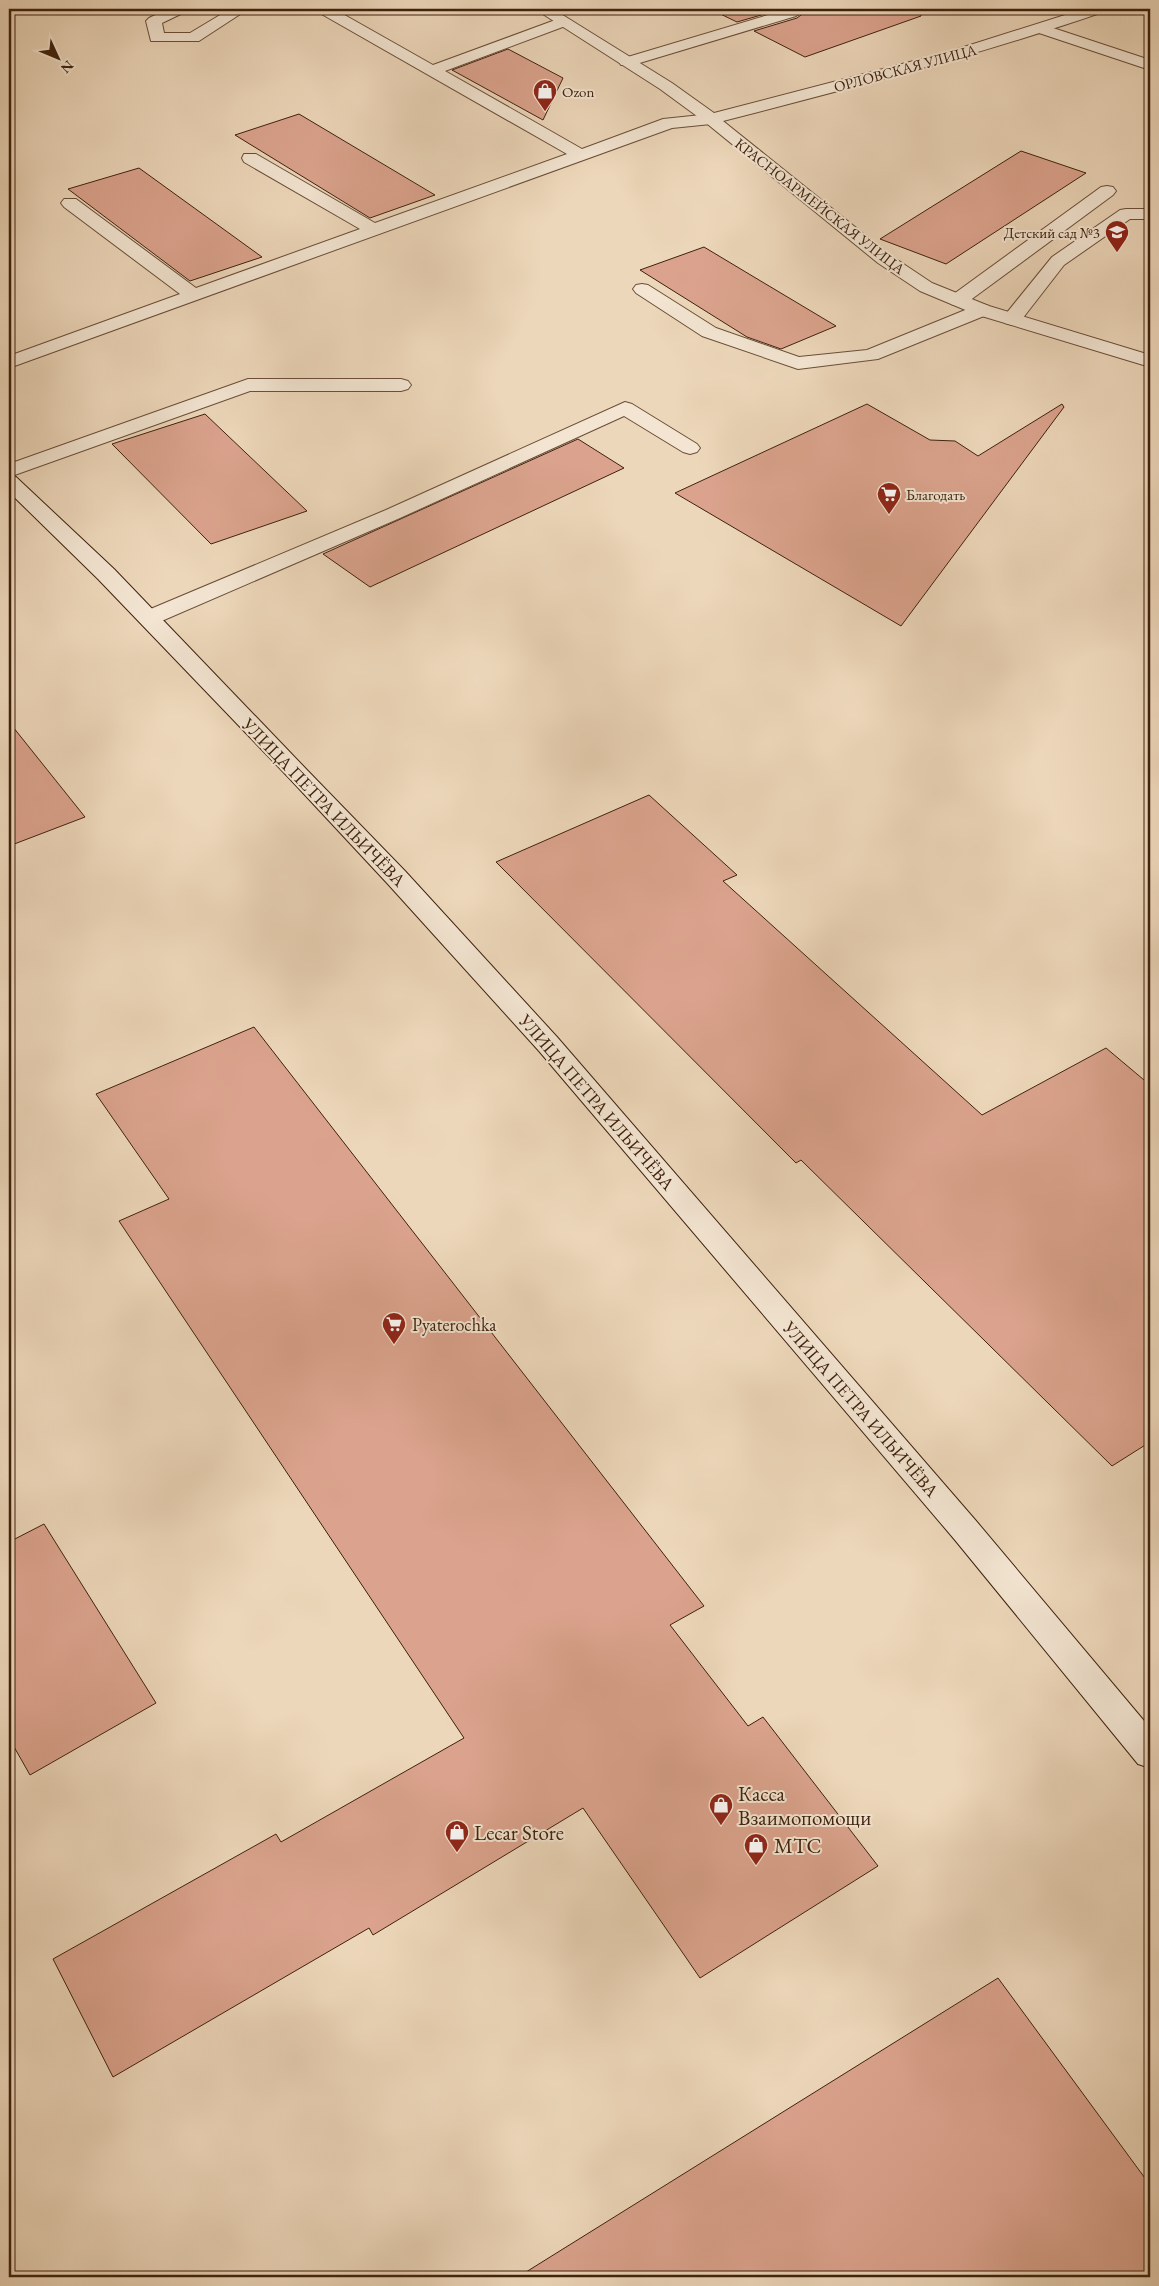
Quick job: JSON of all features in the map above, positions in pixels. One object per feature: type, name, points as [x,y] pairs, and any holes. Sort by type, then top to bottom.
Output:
[{"type":"street","points":[[180,9],[154,20],[157,38],[193,38],[240,9]]},
{"type":"street","points":[[323,9],[581,155]]},
{"type":"street","name":"КРАСНОАРМЕЙСКАЯ УЛИЦА","points":[[543,9],[666,86],[711,119],[884,260],[926,287],[982,310],[1150,361]]},
{"type":"street","points":[[627,62],[800,9]]},
{"type":"street","name":"ОРЛОВСКАЯ УЛИЦА","points":[[9,362],[668,123],[711,119],[910,68],[1041,29],[1098,9]]},
{"type":"street","points":[[433,70],[564,22]]},
{"type":"street","points":[[1041,29],[1150,65]]},
{"type":"street","points":[[250,158],[374,230]]},
{"type":"street","points":[[958,300],[1107,191]]},
{"type":"street","points":[[70,203],[194,295]]},
{"type":"street","points":[[1012,319],[1058,261],[1126,214],[1150,214]]},
{"type":"street","points":[[642,289],[709,332],[798,363],[871,355],[982,310]]},
{"type":"street","points":[[9,471],[248,385],[401,385]]},
{"type":"street","points":[[149,618],[394,514],[625,408],[690,448]]},
{"type":"street","name":"УЛИЦА ПЕТРА ИЛЬИЧЁВА","points":[[9,481],[149,618],[396,877],[548,1044],[966,1531],[1150,1753]]},
{"type":"building","points":[[710,9],[782,9],[737,22]]},
{"type":"building","points":[[809,9],[920,9],[921,16],[805,57],[754,31],[797,18]]},
{"type":"building","points":[[508,49],[563,78],[543,120],[452,70]]},
{"type":"building","points":[[299,114],[435,195],[370,218],[235,135]]},
{"type":"building","points":[[1021,151],[1086,173],[946,264],[880,239]]},
{"type":"building","points":[[139,168],[262,257],[190,281],[68,189]]},
{"type":"building","points":[[704,247],[836,326],[781,349],[747,337],[640,270]]},
{"type":"building","name":"Благодать","points":[[867,404],[930,440],[955,441],[978,456],[1062,404],[1064,407],[901,626],[675,493]]},
{"type":"building","points":[[205,414],[307,511],[211,544],[112,444]]},
{"type":"building","points":[[578,439],[624,468],[370,587],[323,554]]},
{"type":"building","points":[[9,722],[85,817],[9,846]]},
{"type":"building","points":[[649,795],[737,875],[723,881],[982,1115],[1106,1048],[1150,1085],[1150,1442],[1112,1466],[801,1160],[796,1163],[496,862]]},
{"type":"building","points":[[254,1027],[704,1606],[670,1625],[748,1726],[763,1717],[878,1866],[700,1978],[583,1808],[373,1935],[369,1928],[113,2077],[53,1959],[276,1834],[281,1842],[464,1738],[119,1221],[169,1199],[96,1094]]},
{"type":"building","points":[[44,1524],[156,1703],[30,1775],[9,1738],[9,1542]]},
{"type":"building","points":[[998,1978],[1150,2185],[1150,2277],[518,2277]]},
{"type":"place","name":"Ozon","points":[[545,112]]},
{"type":"place","name":"Детский сад №3","points":[[1117,253]]},
{"type":"place","name":"Благодать","points":[[889,515]]},
{"type":"place","name":"Pyaterochka","points":[[394,1345]]},
{"type":"place","name":"Касса Взаимопомощи","points":[[721,1826]]},
{"type":"place","name":"Lecar Store","points":[[457,1853]]},
{"type":"place","name":"МТС","points":[[756,1866]]}]
